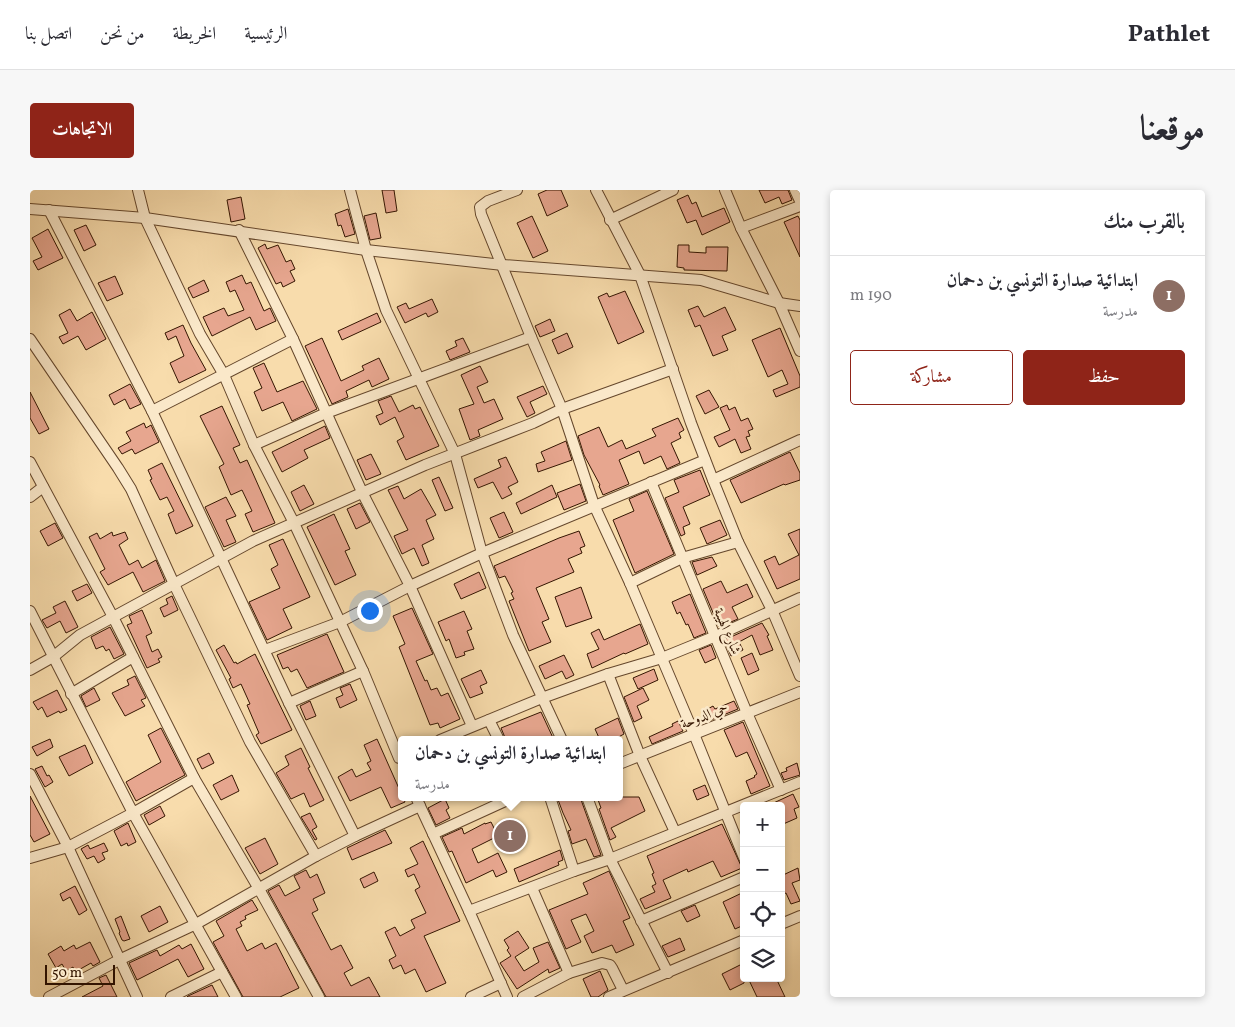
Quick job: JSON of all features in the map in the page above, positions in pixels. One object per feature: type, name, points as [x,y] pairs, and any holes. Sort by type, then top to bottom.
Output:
[{"type":"street","points":[[138,190],[145,218],[200,334],[224,375],[254,445],[294,523],[363,671],[398,752]]},
{"type":"street","points":[[350,190],[366,250],[386,310],[455,454],[482,553],[513,635],[560,736]]},
{"type":"street","points":[[517,190],[488,201],[480,208],[531,337],[562,409],[594,505],[662,658],[740,849]]},
{"type":"street","points":[[596,190],[640,276],[713,480],[738,542],[772,610],[800,676]]},
{"type":"street","points":[[610,220],[673,190]]},
{"type":"street","points":[[725,190],[741,228],[779,303],[800,351]]},
{"type":"street","points":[[795,190],[800,201]]},
{"type":"street","points":[[741,228],[800,206]]},
{"type":"street","points":[[30,209],[145,218],[240,230],[366,250],[503,265],[701,280],[779,303],[800,306]]},
{"type":"street","points":[[49,210],[152,411],[289,703],[355,836]]},
{"type":"street","points":[[240,230],[293,339],[362,492],[410,586],[472,726]]},
{"type":"street","points":[[254,445],[326,413],[531,337]]},
{"type":"street","points":[[30,339],[130,488],[250,742],[316,856]]},
{"type":"street","points":[[152,411],[293,339]]},
{"type":"street","points":[[30,670],[53,657],[80,635],[253,542],[425,465],[534,423],[562,409],[672,369]]},
{"type":"street","points":[[713,480],[800,440]]},
{"type":"street","points":[[264,650],[340,622],[410,586],[482,553],[706,460]]},
{"type":"street","points":[[30,462],[113,617],[194,778],[319,997]]},
{"type":"street","name":"شارع الهيبة","points":[[651,482],[781,790]]},
{"type":"street","points":[[30,497],[44,487]]},
{"type":"street","points":[[630,583],[682,558],[738,542]]},
{"type":"street","points":[[449,736],[542,698],[608,674],[662,658],[800,598]]},
{"type":"street","points":[[30,611],[133,813],[236,997]]},
{"type":"street","points":[[72,694],[133,657]]},
{"type":"street","points":[[289,703],[363,671]]},
{"type":"street","points":[[608,674],[640,756],[675,832]]},
{"type":"street","name":"حي الدوحة","points":[[623,762],[800,692]]},
{"type":"street","points":[[490,720],[497,736]]},
{"type":"street","points":[[30,774],[68,847],[137,997]]},
{"type":"street","points":[[30,858],[68,847],[194,778]]},
{"type":"street","points":[[469,911],[610,859],[800,782]]},
{"type":"street","points":[[433,834],[505,801]]},
{"type":"street","points":[[551,801],[574,871]]},
{"type":"street","points":[[588,801],[610,859],[668,973]]},
{"type":"street","points":[[49,997],[119,960],[196,924],[316,856],[418,802],[507,997]]},
{"type":"street","points":[[641,922],[740,879]]},
{"type":"street","points":[[532,888],[569,973]]},
{"type":"street","points":[[785,922],[800,916]]},
{"type":"street","points":[[609,997],[740,942]]},
{"type":"street","points":[[523,997],[569,973],[602,962],[610,965],[623,990]]},
{"type":"street","points":[[171,997],[222,972]]},
{"type":"street","points":[[471,997],[501,983]]},
{"type":"building","points":[[382,190],[394,190],[397,211],[386,213]]},
{"type":"building","points":[[547,190],[561,190],[568,206],[547,216],[538,194]]},
{"type":"building","points":[[759,190],[788,190],[792,200],[782,204],[779,197],[765,203]]},
{"type":"building","points":[[688,195],[692,204],[696,202],[702,217],[724,208],[730,222],[702,235],[696,220],[687,223],[677,200]]},
{"type":"building","points":[[241,197],[245,219],[231,222],[227,200]]},
{"type":"building","points":[[348,209],[355,234],[345,237],[341,225],[338,226],[335,214]]},
{"type":"building","points":[[376,213],[381,238],[370,240],[364,216]]},
{"type":"building","points":[[532,216],[548,251],[533,258],[517,223]]},
{"type":"building","points":[[798,216],[800,220],[800,257],[784,222]]},
{"type":"building","points":[[86,225],[96,245],[84,251],[74,230]]},
{"type":"building","points":[[48,229],[63,258],[38,270],[33,261],[42,257],[32,238]]},
{"type":"building","points":[[265,244],[267,249],[278,245],[286,262],[291,260],[295,269],[290,271],[295,281],[283,287],[281,282],[276,284],[258,248]]},
{"type":"building","points":[[678,245],[689,245],[689,252],[706,253],[706,247],[728,247],[727,271],[684,270],[684,268],[677,267]]},
{"type":"building","points":[[242,275],[246,284],[251,282],[264,311],[270,308],[276,321],[256,330],[250,317],[212,336],[203,317],[224,308],[228,316],[244,310],[235,290],[230,292],[226,282]]},
{"type":"building","points":[[115,276],[123,294],[107,301],[98,283]]},
{"type":"building","points":[[204,280],[209,291],[193,298],[188,288]]},
{"type":"building","points":[[625,291],[644,332],[618,344],[598,297],[607,293],[609,297]]},
{"type":"building","points":[[432,299],[438,312],[428,317],[426,313],[405,323],[397,307],[406,303],[409,309]]},
{"type":"building","points":[[698,306],[704,317],[725,307],[736,330],[722,336],[728,350],[713,356],[700,325],[695,327],[688,310]]},
{"type":"building","points":[[70,309],[77,321],[92,312],[106,339],[86,350],[78,336],[63,344],[59,337],[68,333],[59,315]]},
{"type":"building","points":[[377,313],[381,322],[342,340],[338,331]]},
{"type":"building","points":[[550,319],[555,331],[540,337],[535,326]]},
{"type":"building","points":[[183,325],[206,370],[179,383],[170,363],[184,356],[176,336],[168,340],[165,333]]},
{"type":"building","points":[[780,328],[800,376],[800,387],[776,397],[773,390],[788,384],[782,370],[768,377],[752,340]]},
{"type":"building","points":[[567,333],[573,347],[558,354],[552,340]]},
{"type":"building","points":[[322,338],[341,381],[364,370],[362,366],[379,358],[389,379],[372,387],[369,380],[346,391],[348,397],[332,404],[305,346]]},
{"type":"building","points":[[463,338],[470,352],[450,360],[446,351],[457,346],[455,341]]},
{"type":"building","points":[[264,363],[277,392],[303,381],[317,409],[292,421],[283,402],[262,411],[254,392],[262,388],[253,368]]},
{"type":"building","points":[[480,366],[488,382],[477,387],[484,403],[494,399],[503,419],[478,430],[480,436],[470,440],[459,409],[474,404],[461,375]]},
{"type":"building","points":[[130,384],[141,404],[130,409],[125,399],[114,405],[109,395]]},
{"type":"building","points":[[543,386],[547,394],[530,402],[535,413],[527,417],[517,397]]},
{"type":"building","points":[[709,390],[719,407],[705,414],[696,396]]},
{"type":"building","points":[[30,392],[49,429],[39,434],[30,418]]},
{"type":"building","points":[[391,396],[399,412],[413,405],[415,409],[420,407],[439,446],[406,460],[397,441],[404,437],[395,417],[380,425],[376,416],[383,413],[378,401]]},
{"type":"building","points":[[727,405],[729,410],[735,407],[741,421],[748,418],[753,429],[748,431],[750,436],[746,437],[751,449],[741,453],[735,439],[719,447],[714,437],[730,430],[720,408]]},
{"type":"building","points":[[222,406],[240,445],[233,448],[240,463],[247,460],[275,523],[253,532],[245,514],[252,511],[242,490],[231,495],[219,467],[224,464],[200,416]]},
{"type":"building","points":[[678,418],[684,430],[679,433],[681,438],[671,443],[680,463],[667,469],[661,456],[644,464],[639,451],[619,460],[629,484],[603,495],[600,485],[584,455],[578,436],[599,427],[608,447],[622,440],[626,449],[656,436],[652,429]]},
{"type":"building","points":[[144,423],[146,428],[151,425],[159,442],[135,454],[132,449],[122,454],[118,448],[131,441],[126,432]]},
{"type":"building","points":[[325,426],[330,438],[304,450],[308,458],[282,472],[272,452]]},
{"type":"building","points":[[566,441],[572,460],[538,472],[536,464],[545,461],[541,452]]},
{"type":"building","points":[[790,452],[800,473],[800,480],[784,484],[741,503],[730,480]]},
{"type":"building","points":[[371,454],[381,474],[366,480],[357,460]]},
{"type":"building","points":[[506,457],[518,482],[508,487],[512,494],[502,499],[493,482],[478,488],[474,479],[501,467],[498,460]]},
{"type":"building","points":[[162,463],[193,526],[176,534],[168,514],[174,511],[167,497],[160,500],[150,480],[152,479],[148,470]]},
{"type":"building","points":[[700,470],[710,495],[683,507],[690,524],[683,527],[685,534],[681,536],[665,498],[679,492],[674,480]]},
{"type":"building","points":[[439,477],[453,508],[445,511],[432,480]]},
{"type":"building","points":[[580,484],[586,501],[564,510],[557,493]]},
{"type":"building","points":[[304,485],[314,504],[300,511],[291,492]]},
{"type":"building","points":[[552,485],[557,497],[521,514],[516,503]]},
{"type":"building","points":[[398,486],[404,499],[421,489],[436,515],[426,520],[434,539],[422,545],[429,563],[422,566],[414,548],[402,554],[394,536],[408,530],[388,490]]},
{"type":"building","points":[[647,491],[674,554],[635,573],[613,520],[634,511],[629,499]]},
{"type":"building","points":[[226,497],[236,516],[226,520],[236,542],[224,547],[205,507]]},
{"type":"building","points":[[360,503],[370,522],[356,529],[347,509]]},
{"type":"building","points":[[504,512],[513,532],[499,538],[490,518]]},
{"type":"building","points":[[334,514],[350,549],[345,551],[356,575],[335,585],[307,527]]},
{"type":"building","points":[[720,520],[727,535],[707,544],[700,528]]},
{"type":"building","points":[[55,523],[63,538],[48,546],[40,531]]},
{"type":"building","points":[[800,529],[800,579],[777,589],[764,561],[775,556],[779,565],[799,555],[788,534]]},
{"type":"building","points":[[579,531],[585,546],[580,548],[582,553],[568,559],[574,572],[536,588],[549,619],[542,622],[551,642],[529,651],[509,601],[514,599],[511,593],[513,592],[505,576],[499,578],[494,566]]},
{"type":"building","points":[[112,532],[113,536],[125,532],[128,539],[119,545],[129,565],[138,560],[142,568],[156,560],[165,581],[143,592],[133,572],[108,585],[100,572],[105,569],[89,537],[97,533],[100,539]]},
{"type":"building","points":[[283,539],[310,597],[283,609],[292,628],[267,640],[249,602],[280,588],[271,569],[278,565],[269,545]]},
{"type":"building","points":[[712,557],[717,566],[697,575],[692,562]]},
{"type":"building","points":[[479,572],[486,588],[461,599],[454,584]]},
{"type":"building","points":[[721,581],[727,593],[747,584],[753,597],[732,607],[738,619],[719,627],[703,589]]},
{"type":"building","points":[[87,584],[92,593],[77,601],[72,591]]},
{"type":"building","points":[[581,587],[592,618],[566,627],[555,597]]},
{"type":"building","points":[[690,594],[706,633],[694,638],[688,624],[686,625],[680,612],[677,614],[672,602]]},
{"type":"building","points":[[172,596],[178,610],[164,617],[160,608],[168,604],[166,599]]},
{"type":"building","points":[[65,601],[78,627],[66,633],[60,621],[47,628],[42,620],[56,613],[53,607]]},
{"type":"building","points":[[412,608],[433,654],[416,661],[431,690],[437,688],[441,696],[448,693],[460,719],[440,728],[438,723],[430,725],[399,647],[405,644],[393,616]]},
{"type":"building","points":[[142,610],[152,633],[146,636],[152,652],[158,649],[162,657],[158,659],[160,662],[147,668],[127,625],[132,623],[129,616]]},
{"type":"building","points":[[464,611],[472,629],[467,631],[474,649],[464,652],[465,655],[456,658],[449,639],[446,641],[438,622]]},
{"type":"building","points":[[762,623],[769,635],[767,636],[773,650],[760,655],[752,635],[739,642],[743,650],[731,656],[724,640]]},
{"type":"building","points":[[640,624],[648,644],[592,668],[587,654],[599,649],[591,633],[599,629],[604,640]]},
{"type":"building","points":[[110,627],[124,654],[114,659],[109,649],[106,651],[103,646],[96,649],[91,637]]},
{"type":"building","points":[[327,634],[344,672],[307,688],[297,669],[291,672],[288,667],[283,669],[277,655]]},
{"type":"building","points":[[224,645],[234,663],[236,662],[237,664],[255,654],[292,730],[261,744],[256,735],[259,733],[247,705],[250,704],[241,684],[233,688],[229,679],[231,678],[216,650]]},
{"type":"building","points":[[711,645],[716,658],[705,663],[699,650]]},
{"type":"building","points":[[752,653],[759,670],[748,675],[741,658]]},
{"type":"building","points":[[564,655],[574,675],[566,679],[562,671],[545,679],[539,666]]},
{"type":"building","points":[[654,669],[658,680],[638,689],[633,678]]},
{"type":"building","points":[[481,670],[487,683],[480,686],[483,693],[470,698],[461,679]]},
{"type":"building","points":[[135,676],[146,698],[141,700],[145,706],[125,716],[112,693],[129,685],[127,680]]},
{"type":"building","points":[[350,684],[357,700],[340,708],[336,698],[343,695],[340,688]]},
{"type":"building","points":[[94,688],[100,700],[86,707],[81,696]]},
{"type":"building","points":[[643,688],[649,700],[637,706],[642,718],[634,722],[624,697]]},
{"type":"building","points":[[57,690],[67,710],[60,713],[59,711],[47,717],[42,707],[38,710],[33,702]]},
{"type":"building","points":[[310,701],[316,716],[306,720],[300,706]]},
{"type":"building","points":[[734,701],[738,709],[711,720],[706,710],[713,706],[715,709]]},
{"type":"building","points":[[541,712],[552,736],[504,736],[501,728]]},
{"type":"building","points":[[618,718],[624,734],[620,736],[598,736],[595,729]]},
{"type":"building","points":[[678,721],[683,731],[652,744],[649,737],[673,726],[672,724]]},
{"type":"building","points":[[743,722],[770,786],[751,794],[746,781],[757,774],[747,752],[736,757],[724,730]]},
{"type":"building","points":[[161,728],[185,775],[136,801],[126,782],[161,762],[148,735]]},
{"type":"building","points":[[50,739],[53,747],[37,756],[32,747]]},
{"type":"building","points":[[377,739],[398,786],[398,801],[405,802],[391,808],[381,787],[350,801],[338,777],[352,769],[356,777],[371,770],[367,763],[371,761],[364,745]]},
{"type":"building","points":[[85,745],[93,763],[69,776],[59,757]]},
{"type":"building","points":[[301,748],[310,767],[308,768],[324,800],[310,807],[304,793],[291,799],[276,773],[289,765],[285,756]]},
{"type":"building","points":[[209,753],[214,763],[202,769],[197,759]]},
{"type":"building","points":[[797,763],[800,775],[784,780],[781,773],[787,771],[786,768]]},
{"type":"building","points":[[42,766],[47,776],[49,775],[53,782],[45,787],[35,769]]},
{"type":"building","points":[[232,775],[239,791],[221,800],[213,785]]},
{"type":"building","points":[[705,785],[709,795],[697,800],[693,790]]},
{"type":"building","points":[[793,794],[799,807],[794,809],[797,818],[785,823],[785,802],[776,802]]},
{"type":"building","points":[[30,796],[50,834],[34,842],[30,835]]},
{"type":"building","points":[[623,797],[639,797],[645,811],[611,828],[616,837],[610,840],[599,809],[601,808],[598,801],[623,801]]},
{"type":"building","points":[[441,801],[446,801],[449,808],[446,810],[450,818],[436,825],[428,808]]},
{"type":"building","points":[[558,801],[581,801],[601,855],[594,857],[586,839],[572,844],[568,831],[571,830]]},
{"type":"building","points":[[160,806],[165,816],[149,825],[144,815]]},
{"type":"building","points":[[310,813],[317,827],[312,830],[317,839],[315,840],[301,817]]},
{"type":"building","points":[[491,822],[498,836],[472,849],[478,863],[498,853],[507,872],[496,877],[493,870],[466,883],[452,851],[449,852],[442,837],[462,828],[464,834],[485,823]]},
{"type":"building","points":[[128,823],[136,842],[128,846],[127,843],[121,846],[114,831]]},
{"type":"building","points":[[722,824],[740,864],[740,869],[721,877],[713,861],[688,872],[687,869],[663,880],[671,898],[645,909],[640,899],[655,892],[652,886],[656,884],[647,856]]},
{"type":"building","points":[[385,830],[392,843],[352,860],[347,848]]},
{"type":"building","points":[[265,838],[278,864],[260,874],[245,848]]},
{"type":"building","points":[[423,841],[460,921],[424,936],[446,983],[426,992],[415,969],[405,974],[401,965],[393,969],[389,960],[396,956],[385,932],[395,927],[400,936],[415,928],[411,920],[426,913],[415,890],[420,887],[414,874],[408,877],[405,870],[418,864],[410,848]]},
{"type":"building","points":[[104,843],[108,851],[102,853],[105,859],[98,863],[94,856],[87,859],[81,849],[88,845],[90,849]]},
{"type":"building","points":[[560,850],[563,860],[558,862],[559,865],[519,882],[514,869]]},
{"type":"building","points":[[798,868],[800,880],[792,883],[800,901],[791,904],[785,893],[785,874]]},
{"type":"building","points":[[306,870],[310,878],[317,874],[325,893],[313,899],[318,910],[312,913],[331,950],[341,945],[353,968],[344,973],[351,986],[369,977],[380,997],[326,997],[268,891],[279,885],[285,896],[300,888],[294,876]]},
{"type":"building","points":[[609,871],[630,918],[623,921],[634,945],[616,953],[612,945],[592,953],[584,936],[594,931],[586,914],[571,920],[581,942],[566,949],[549,910],[588,894],[583,883]]},
{"type":"building","points":[[374,872],[378,881],[364,888],[360,879]]},
{"type":"building","points":[[75,886],[87,910],[79,915],[70,897],[63,901],[60,894]]},
{"type":"building","points":[[740,894],[740,927],[735,929],[723,902]]},
{"type":"building","points":[[252,900],[258,910],[245,916],[246,919],[240,922],[242,926],[236,929],[247,951],[262,943],[265,949],[276,943],[299,988],[280,997],[243,997],[213,942],[224,936],[216,921]]},
{"type":"building","points":[[695,905],[700,916],[687,922],[681,911]]},
{"type":"building","points":[[160,906],[168,922],[149,932],[141,916]]},
{"type":"building","points":[[121,916],[130,939],[124,941],[119,933],[115,919]]},
{"type":"building","points":[[518,931],[529,948],[515,957],[524,971],[539,962],[533,948],[548,942],[560,968],[549,973],[548,969],[517,989],[500,963],[511,956],[504,940]]},
{"type":"building","points":[[680,938],[685,950],[668,957],[662,946]]},
{"type":"building","points":[[90,942],[100,962],[93,966],[91,963],[75,972],[73,967],[66,971],[62,964],[56,968],[48,954],[61,946],[64,951],[74,945],[76,949]]},
{"type":"building","points":[[191,944],[204,969],[188,977],[178,959],[137,980],[129,963],[157,950],[160,956],[179,945],[182,949]]},
{"type":"building","points":[[740,965],[740,982],[744,983],[730,990],[722,974]]},
{"type":"building","points":[[600,971],[608,990],[598,997],[591,997],[583,979]]},
{"type":"building","points":[[106,975],[117,997],[82,997],[103,986],[99,978]]},
{"type":"building","points":[[750,982],[778,982],[785,997],[757,997]]},
{"type":"building","points":[[212,985],[218,997],[187,997],[188,996]]},
{"type":"place","name":"ابتدائية صدارة التونسي بن دحمان","points":[[510,836]]}]
